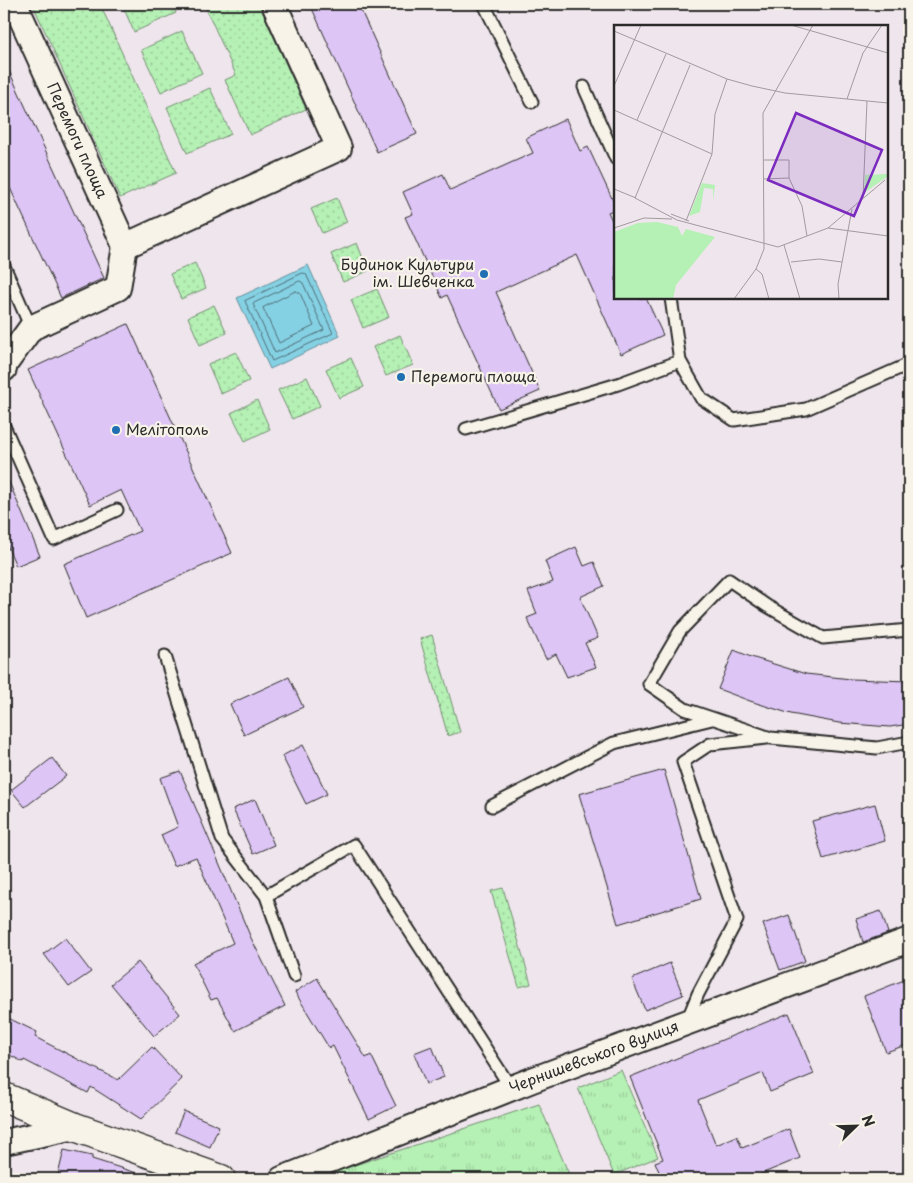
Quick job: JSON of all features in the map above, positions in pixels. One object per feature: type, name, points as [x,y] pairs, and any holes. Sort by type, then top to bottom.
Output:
[{"type":"main road","points":[[4,1097],[76,1127],[220,1179]]},
{"type":"street","name":"Перемоги площа","points":[[16,4],[125,246]]},
{"type":"street","points":[[4,369],[5,364],[31,328],[118,288],[125,246],[339,148],[274,4]]},
{"type":"street","name":"Чернишевського вулиця","points":[[282,1179],[510,1088],[909,940]]},
{"type":"street","points":[[4,1142],[76,1127]]},
{"type":"lane","points":[[484,4],[532,102]]},
{"type":"lane","points":[[584,87],[614,155]]},
{"type":"lane","points":[[4,266],[31,328]]},
{"type":"lane","points":[[671,299],[680,361],[701,398],[734,420],[806,409],[909,364]]},
{"type":"lane","points":[[466,429],[618,384],[680,361]]},
{"type":"lane","points":[[4,426],[54,539],[117,510]]},
{"type":"lane","points":[[771,738],[685,709],[649,684],[680,631],[729,580],[767,606],[823,638],[909,630]]},
{"type":"lane","points":[[165,656],[222,839],[266,896],[294,976]]},
{"type":"lane","points":[[492,806],[614,743],[713,718]]},
{"type":"lane","points":[[687,1023],[698,994],[737,920],[683,762],[710,744],[771,738],[877,748],[909,742]]},
{"type":"lane","points":[[266,896],[354,845],[510,1088]]},
{"type":"green space","points":[[41,4],[100,4],[176,173],[120,198],[34,7]]},
{"type":"green space","points":[[122,4],[172,4],[176,13],[134,32]]},
{"type":"green space","points":[[204,4],[259,4],[306,109],[250,135],[225,80],[236,75]]},
{"type":"green space","points":[[182,31],[202,73],[161,92],[141,50]]},
{"type":"green space","points":[[210,88],[231,134],[187,153],[167,107]]},
{"type":"green space","points":[[337,198],[347,222],[322,233],[311,209]]},
{"type":"green space","points":[[357,243],[368,271],[343,282],[331,254]]},
{"type":"green space","points":[[195,263],[206,288],[181,299],[170,274]]},
{"type":"green space","points":[[377,289],[389,317],[363,328],[351,300]]},
{"type":"green space","points":[[214,305],[227,333],[200,345],[188,317]]},
{"type":"green space","points":[[400,335],[413,365],[386,376],[373,347]]},
{"type":"green space","points":[[236,352],[249,381],[221,394],[208,364]]},
{"type":"green space","points":[[351,358],[364,387],[339,398],[326,369]]},
{"type":"green space","points":[[307,377],[320,406],[292,419],[278,390]]},
{"type":"green space","points":[[257,400],[270,429],[245,441],[231,413]]},
{"type":"green space","points":[[432,635],[460,732],[448,736],[420,639]]},
{"type":"green space","points":[[503,888],[531,984],[519,987],[491,891]]},
{"type":"green space","points":[[621,1070],[658,1157],[614,1175],[578,1088]]},
{"type":"green space","points":[[539,1104],[571,1179],[316,1178]]},
{"type":"water","points":[[308,265],[340,336],[270,369],[237,298]]},
{"type":"building","points":[[310,4],[358,4],[417,134],[377,152]]},
{"type":"building","points":[[4,60],[104,278],[61,298],[4,175]]},
{"type":"building","name":"Будинок Культури ім. Шевченка","points":[[566,119],[580,151],[588,147],[614,203],[614,210],[608,212],[614,225],[614,299],[646,299],[663,335],[621,354],[577,255],[496,292],[540,391],[499,409],[447,295],[442,298],[405,217],[413,214],[403,192],[443,174],[450,190],[533,153],[526,138]]},
{"type":"building","name":"Мелітополь","points":[[128,324],[232,553],[86,618],[64,564],[140,531],[121,490],[90,505],[28,370]]},
{"type":"building","points":[[4,470],[40,556],[16,566],[4,538]]},
{"type":"building","points":[[576,547],[584,566],[594,562],[604,586],[580,597],[598,638],[585,643],[596,667],[567,677],[556,654],[546,659],[527,618],[537,614],[528,591],[553,582],[545,561]]},
{"type":"building","points":[[734,650],[806,674],[851,679],[909,681],[909,724],[890,727],[839,723],[791,714],[718,689]]},
{"type":"building","points":[[289,677],[303,707],[244,735],[230,704]]},
{"type":"building","points":[[303,745],[327,794],[306,804],[282,756]]},
{"type":"building","points":[[52,758],[66,776],[25,807],[11,790]]},
{"type":"building","points":[[664,770],[701,899],[618,924],[579,794]]},
{"type":"building","points":[[180,771],[251,938],[285,1006],[235,1031],[217,998],[211,1000],[193,963],[233,943],[196,857],[174,866],[161,835],[178,827],[160,778]]},
{"type":"building","points":[[255,799],[274,845],[253,854],[233,809]]},
{"type":"building","points":[[875,804],[885,841],[823,859],[812,821]]},
{"type":"building","points":[[881,911],[888,933],[863,942],[856,919]]},
{"type":"building","points":[[789,915],[805,961],[780,970],[763,924]]},
{"type":"building","points":[[65,938],[91,972],[69,987],[44,954]]},
{"type":"building","points":[[138,962],[180,1014],[154,1036],[111,984]]},
{"type":"building","points":[[670,963],[683,995],[645,1010],[632,979]]},
{"type":"building","points":[[317,978],[366,1058],[371,1055],[396,1106],[369,1119],[333,1046],[329,1048],[295,992]]},
{"type":"building","points":[[909,978],[909,1044],[886,1052],[864,996]]},
{"type":"building","points":[[789,1013],[814,1074],[770,1092],[763,1073],[698,1100],[716,1145],[737,1136],[742,1148],[789,1129],[800,1158],[749,1179],[662,1179],[655,1162],[663,1159],[630,1077]]},
{"type":"building","points":[[4,1016],[37,1032],[35,1037],[118,1080],[152,1047],[182,1079],[141,1119],[91,1087],[88,1093],[24,1060],[23,1062],[4,1052]]},
{"type":"building","points":[[432,1046],[444,1077],[426,1084],[414,1053]]},
{"type":"building","points":[[184,1111],[219,1126],[210,1147],[175,1132]]},
{"type":"building","points":[[64,1150],[92,1156],[92,1159],[143,1175],[143,1179],[76,1179],[58,1175]]},
{"type":"place","name":"Будинок Культури ім. Шевченка","points":[[484,274]]},
{"type":"place","name":"Перемоги площа","points":[[401,377]]},
{"type":"place","name":"Мелітополь","points":[[116,430]]}]
